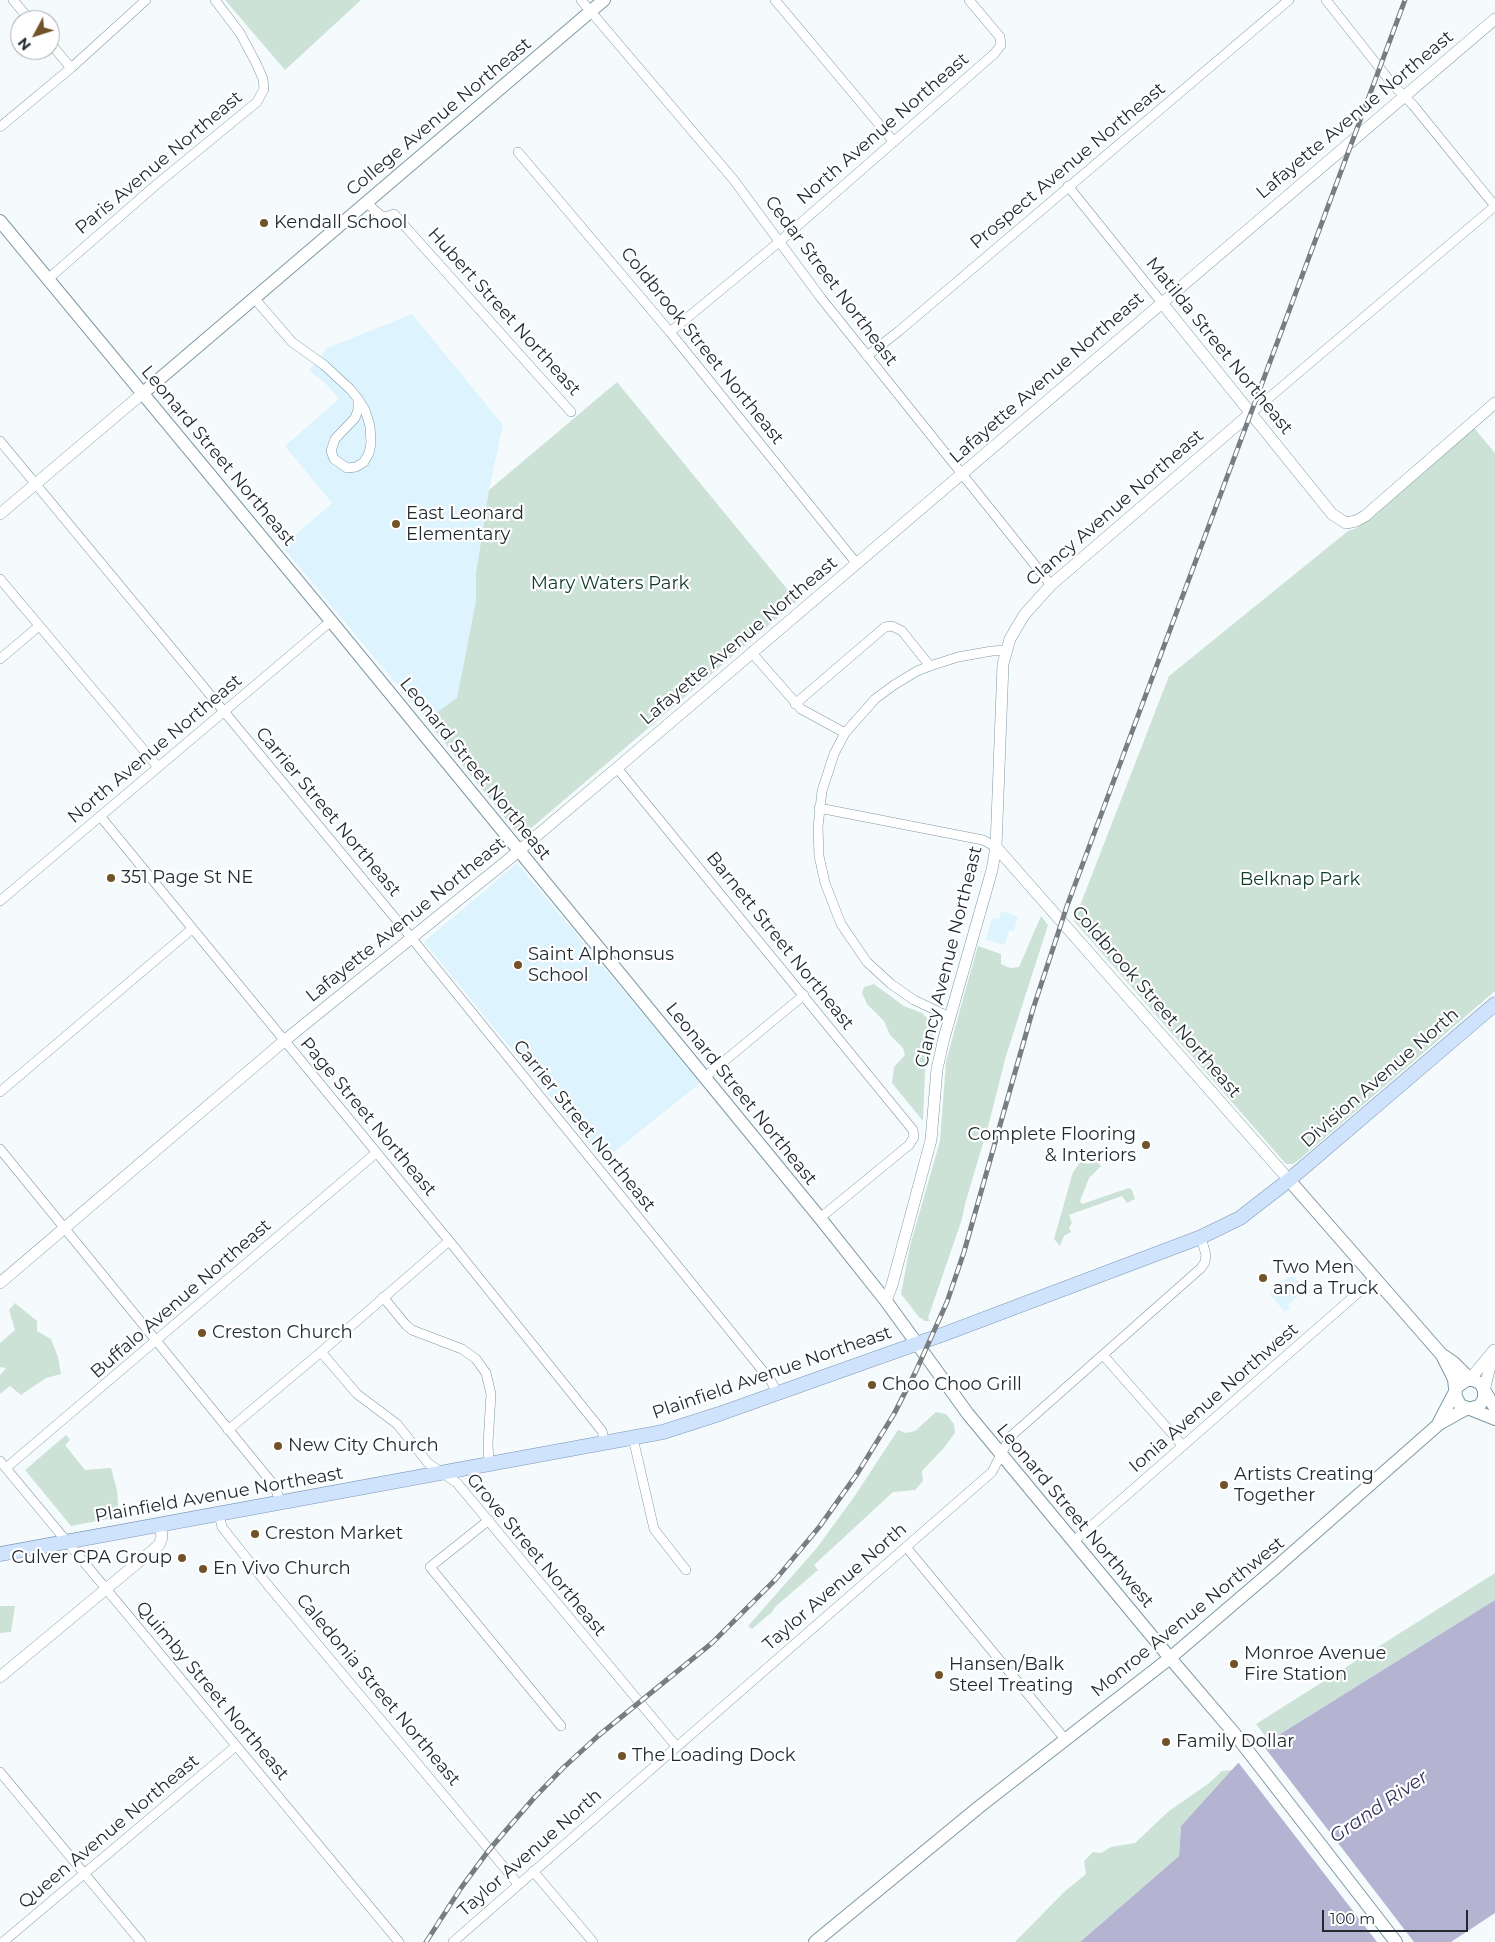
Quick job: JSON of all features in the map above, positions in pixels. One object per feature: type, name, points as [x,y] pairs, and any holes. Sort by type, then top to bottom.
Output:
[{"type":"main road","name":"College Avenue Northeast","points":[[143,393],[604,0]]},
{"type":"main road","name":"Leonard Street Northeast","points":[[0,221],[332,621],[820,1218],[886,1301],[916,1344]]},
{"type":"main road","name":"Division Avenue North","points":[[1289,1180],[1495,1004]]},
{"type":"main road","name":"Plainfield Avenue Northeast","points":[[0,1554],[633,1438],[682,1426],[916,1344],[1201,1237],[1240,1218],[1289,1180]]},
{"type":"main road","points":[[1289,1180],[1442,1355],[1454,1379],[1458,1402],[1462,1406],[1495,1419]]},
{"type":"main road","name":"Leonard Street Northwest","points":[[916,1344],[950,1392],[1001,1455],[1250,1753],[1396,1942]]},
{"type":"main road","points":[[1442,1355],[1454,1362],[1470,1379],[1480,1383],[1495,1408]]},
{"type":"main road","name":"Monroe Avenue Northwest","points":[[1437,1426],[1460,1384],[1470,1379]]},
{"type":"main road","points":[[1469,1409],[1481,1404],[1485,1396],[1484,1391]]},
{"type":"main road","name":"Monroe Avenue Northwest","points":[[816,1942],[1065,1739],[1170,1658],[1437,1426],[1469,1409]]},
{"type":"street","points":[[13,0],[22,10]]},
{"type":"street","points":[[0,127],[71,68],[146,0]]},
{"type":"street","name":"Paris Avenue Northeast","points":[[48,279],[257,102],[264,89],[256,63],[240,33],[215,0]]},
{"type":"street","name":"Cedar Street Northeast","points":[[581,0],[733,179],[867,356],[1051,585]]},
{"type":"street","points":[[775,0],[894,142]]},
{"type":"street","name":"North Avenue Northeast","points":[[670,332],[779,242],[994,54],[1001,45],[1000,36],[969,0]]},
{"type":"street","name":"Prospect Avenue Northeast","points":[[867,356],[899,331],[1289,0]]},
{"type":"street","points":[[1326,0],[1394,86],[1495,206]]},
{"type":"street","name":"Lafayette Avenue Northeast","points":[[0,1283],[284,1041],[519,851],[618,768],[1495,19]]},
{"type":"street","points":[[60,55],[71,68]]},
{"type":"street","name":"Coldbrook Street Northeast","points":[[518,152],[670,332],[857,564]]},
{"type":"street","name":"Matilda Street Northeast","points":[[1068,186],[1332,514],[1346,522],[1356,521],[1364,516],[1495,402]]},
{"type":"street","name":"Hubert Street Northeast","points":[[366,202],[380,215],[394,214],[572,412]]},
{"type":"street","name":"Clancy Avenue Northeast","points":[[886,1301],[931,1140],[937,1069],[992,870],[996,847],[1003,664],[1010,639],[1024,615],[1051,585],[1495,206]]},
{"type":"street","points":[[254,298],[292,342],[324,365],[358,399],[370,426],[369,454],[364,462],[356,467],[347,468],[334,459],[331,450],[335,439],[355,418],[358,410],[358,399]]},
{"type":"street","name":"College Avenue Northeast","points":[[0,514],[143,393]]},
{"type":"street","name":"Carrier Street Northeast","points":[[0,441],[411,938],[771,1381],[777,1392]]},
{"type":"street","points":[[0,579],[158,767]]},
{"type":"street","name":"North Avenue Northeast","points":[[0,901],[332,621]]},
{"type":"street","points":[[0,659],[39,626]]},
{"type":"street","points":[[795,704],[886,627],[892,626],[902,631],[930,666]]},
{"type":"street","points":[[950,1017],[914,1000],[891,984],[866,962],[849,937],[835,911],[821,869],[818,842],[820,808],[826,775],[845,733],[875,700],[909,676],[930,666],[958,657],[1006,650]]},
{"type":"street","points":[[752,653],[795,704],[808,714],[845,733]]},
{"type":"street","name":"Barnett Street Northeast","points":[[618,768],[912,1130],[914,1137],[909,1145],[820,1218]]},
{"type":"street","points":[[820,808],[982,840],[996,847]]},
{"type":"street","name":"Page Street Northeast","points":[[100,816],[449,1241],[602,1431],[605,1443]]},
{"type":"street","name":"Coldbrook Street Northeast","points":[[996,847],[1289,1180]]},
{"type":"street","points":[[0,1092],[192,929]]},
{"type":"street","points":[[704,1077],[804,995]]},
{"type":"street","points":[[0,1149],[273,1484],[281,1502]]},
{"type":"street","name":"Buffalo Avenue Northeast","points":[[3,1465],[156,1341],[376,1153]]},
{"type":"street","name":"Taylor Avenue North","points":[[453,1942],[992,1472],[1010,1437],[1201,1268],[1205,1262],[1206,1255],[1201,1237]]},
{"type":"street","points":[[228,1430],[449,1241]]},
{"type":"street","name":"Ionia Avenue Northwest","points":[[1074,1541],[1375,1278]]},
{"type":"street","points":[[382,1297],[412,1330],[462,1349],[476,1359],[486,1373],[491,1394],[488,1444],[490,1464]]},
{"type":"street","points":[[1470,1379],[1494,1350]]},
{"type":"street","points":[[1484,1391],[1494,1350]]},
{"type":"street","name":"Grove Street Northeast","points":[[321,1352],[348,1384],[397,1424],[428,1463],[457,1483],[619,1680],[676,1746]]},
{"type":"street","points":[[1103,1355],[1183,1446]]},
{"type":"street","points":[[633,1438],[654,1529],[686,1570]]},
{"type":"street","name":"Quimby Street Northeast","points":[[3,1465],[398,1942]]},
{"type":"street","name":"Caledonia Street Northeast","points":[[219,1514],[222,1527],[267,1584],[518,1884]]},
{"type":"street","points":[[489,1520],[430,1568],[561,1726]]},
{"type":"street","points":[[0,1677],[159,1545],[162,1537],[160,1524]]},
{"type":"street","points":[[906,1547],[1065,1739]]},
{"type":"street","name":"Queen Avenue Northeast","points":[[3,1942],[236,1746]]},
{"type":"street","points":[[0,1772],[141,1942]]},
{"type":"street","points":[[533,1871],[593,1942]]},
{"type":"shaded area","name":"East Leonard Elementary","points":[[412,314],[503,425],[489,490],[476,573],[476,601],[457,698],[426,720],[282,546],[332,503],[285,446],[339,399],[325,383],[309,371],[327,348]]},
{"type":"shaded area","points":[[517,863],[700,1083],[603,1161],[424,942]]},
{"type":"shaded area","points":[[1001,911],[1018,916],[1014,931],[1009,930],[1005,945],[986,940],[992,918],[999,919]]},
{"type":"shaded area","points":[[1288,1277],[1294,1277],[1305,1290],[1288,1305],[1290,1308],[1285,1312],[1269,1294]]},
{"type":"green space","points":[[225,0],[361,0],[285,70]]},
{"type":"green space","name":"Mary Waters Park","points":[[617,382],[797,601],[529,830],[523,833],[516,831],[426,720],[457,698],[476,601],[476,573],[489,490]]},
{"type":"green space","name":"Belknap Park","points":[[1474,428],[1495,453],[1495,991],[1300,1159],[1293,1164],[1286,1164],[1074,921],[1169,676],[1348,531],[1357,528]]},
{"type":"green space","points":[[1041,916],[1048,925],[1006,1056],[962,1219],[928,1318],[930,1321],[925,1321],[919,1317],[901,1294],[910,1246],[940,1141],[946,1062],[978,946],[1001,954],[1001,964],[1010,968],[1019,967]]},
{"type":"green space","points":[[874,984],[904,1006],[922,1013],[935,1026],[927,1055],[923,1121],[892,1083],[894,1067],[905,1055],[903,1048],[890,1035],[884,1021],[867,1004],[862,993],[864,987]]},
{"type":"green space","points":[[1082,1160],[1088,1164],[1097,1161],[1101,1166],[1089,1178],[1080,1201],[1082,1204],[1129,1188],[1132,1190],[1135,1199],[1127,1203],[1122,1196],[1069,1215],[1072,1223],[1069,1227],[1071,1232],[1064,1236],[1060,1246],[1054,1239],[1073,1172]]},
{"type":"green space","points":[[15,1303],[37,1321],[37,1331],[51,1339],[58,1357],[61,1374],[46,1378],[21,1395],[10,1386],[0,1394],[0,1375],[6,1368],[0,1367],[0,1343],[15,1330],[9,1310]]},
{"type":"green space","points":[[936,1412],[946,1414],[954,1424],[955,1433],[922,1471],[923,1481],[915,1490],[893,1492],[814,1565],[818,1570],[752,1629],[748,1626],[816,1549],[854,1497],[898,1430],[906,1433],[915,1431]]},
{"type":"green space","points":[[66,1435],[70,1440],[65,1445],[85,1470],[111,1468],[117,1490],[119,1517],[71,1526],[25,1470]]},
{"type":"green space","points":[[1495,1573],[1495,1600],[1269,1741],[1256,1724]]},
{"type":"green space","points":[[0,1606],[15,1606],[11,1632],[0,1633]]},
{"type":"green space","points":[[1232,1770],[1181,1826],[1179,1856],[1080,1942],[1015,1942],[1064,1892],[1086,1874],[1084,1861],[1093,1852],[1101,1853],[1111,1847],[1135,1843],[1169,1811],[1208,1784],[1222,1771]]},
{"type":"water","name":"Grand River","points":[[1495,1600],[1495,1913],[1451,1942],[1080,1942],[1179,1856],[1181,1826],[1238,1763],[1269,1741]]},
{"type":"pier","points":[[1262,1744],[1414,1942],[1377,1942],[1238,1762]]},
{"type":"railway","points":[[426,1942],[461,1888],[489,1850],[534,1798],[598,1736],[712,1643],[776,1579],[820,1526],[857,1474],[894,1414],[916,1371],[947,1302],[964,1252],[1033,1009],[1067,906],[1405,0]]},
{"type":"place","name":"Kendall School","points":[[264,223]]},
{"type":"place","name":"East Leonard Elementary","points":[[396,524]]},
{"type":"place","name":"351 Page St NE","points":[[111,878]]},
{"type":"place","name":"Saint Alphonsus School","points":[[518,965]]},
{"type":"place","name":"Complete Flooring & Interiors","points":[[1146,1145]]},
{"type":"place","name":"Two Men and a Truck","points":[[1263,1278]]},
{"type":"place","name":"Creston Church","points":[[202,1333]]},
{"type":"place","name":"Choo Choo Grill","points":[[872,1385]]},
{"type":"place","name":"New City Church","points":[[278,1446]]},
{"type":"place","name":"Artists Creating Together","points":[[1224,1485]]},
{"type":"place","name":"Creston Market","points":[[255,1534]]},
{"type":"place","name":"Culver CPA Group","points":[[182,1558]]},
{"type":"place","name":"En Vivo Church","points":[[203,1569]]},
{"type":"place","name":"Monroe Avenue Fire Station","points":[[1234,1664]]},
{"type":"place","name":"Hansen/Balk Steel Treating","points":[[939,1675]]},
{"type":"place","name":"Family Dollar","points":[[1166,1742]]},
{"type":"place","name":"The Loading Dock","points":[[622,1756]]}]
